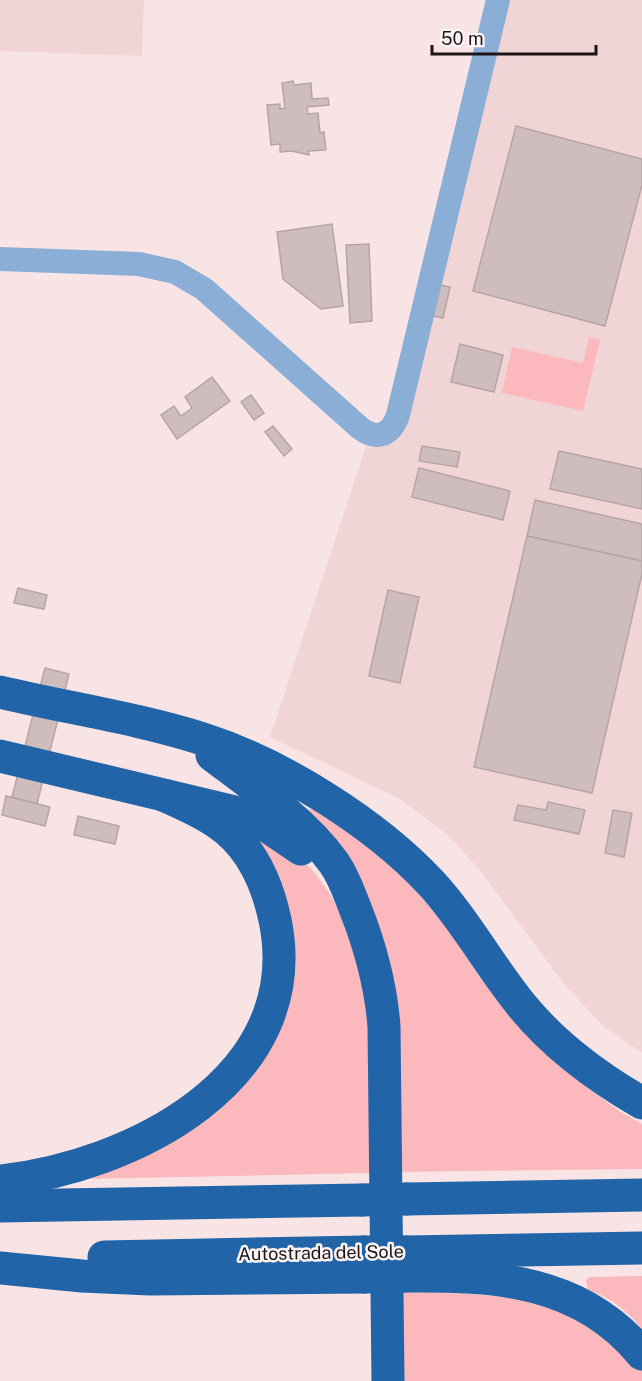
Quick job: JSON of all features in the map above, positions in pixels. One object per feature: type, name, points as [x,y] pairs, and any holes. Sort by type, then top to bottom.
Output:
[{"type":"highway","points":[[0,692],[184,733],[248,756],[332,804],[393,848],[423,875],[456,912],[521,1005],[547,1034],[579,1062],[642,1102]]},
{"type":"highway","points":[[184,733],[269,799],[317,843],[340,872],[374,960],[383,1007],[388,1381]]},
{"type":"highway","points":[[0,756],[229,811],[270,828],[306,854],[354,905]]},
{"type":"highway","points":[[0,1181],[52,1173],[89,1163],[123,1149],[167,1126],[218,1089],[242,1062],[266,1025],[278,983],[280,959],[273,913],[260,874],[245,849],[224,828],[204,815],[163,795]]},
{"type":"highway","points":[[0,1206],[642,1196]]},
{"type":"highway","name":"Autostrada del Sole","points":[[0,1259],[364,1265],[642,1248]]},
{"type":"highway","points":[[406,1264],[464,1276],[530,1284],[558,1293],[605,1319],[642,1354]]},
{"type":"highway","points":[[0,1268],[82,1276],[150,1279],[364,1265]]},
{"type":"street","points":[[0,259],[139,264],[159,267],[183,275],[211,294],[360,428],[371,435],[382,435],[392,427],[398,415],[498,0]]},
{"type":"shaded area","points":[[0,0],[144,0],[142,56],[0,51]]},
{"type":"shaded area","points":[[509,0],[642,0],[642,1053],[604,1027],[564,984],[478,868],[449,836],[400,799],[270,737],[366,447],[387,443]]},
{"type":"shaded area","points":[[589,337],[600,340],[583,411],[502,393],[512,347],[583,363]]},
{"type":"shaded area","points":[[314,809],[384,853],[576,1079],[619,1111],[642,1124],[642,1169],[394,1172],[394,1049],[307,810]]},
{"type":"shaded area","points":[[246,833],[297,856],[314,872],[342,915],[367,992],[372,1173],[82,1179],[101,1169],[283,1012]]},
{"type":"shaded area","points":[[642,1276],[642,1329],[618,1305],[588,1290],[586,1280],[590,1277]]},
{"type":"shaded area","points":[[398,1287],[559,1302],[642,1365],[642,1381],[399,1381]]},
{"type":"building","points":[[293,81],[294,85],[311,83],[312,99],[328,98],[329,105],[307,107],[308,114],[318,113],[320,133],[324,132],[326,150],[308,151],[309,155],[292,151],[280,152],[280,144],[271,145],[267,105],[280,104],[280,109],[285,108],[282,83]]},
{"type":"building","points":[[516,126],[642,159],[642,185],[605,326],[473,291]]},
{"type":"building","points":[[332,224],[343,306],[321,309],[283,279],[277,232]]},
{"type":"building","points":[[369,244],[372,321],[350,323],[346,245]]},
{"type":"building","points":[[440,285],[450,287],[443,318],[433,316]]},
{"type":"building","points":[[460,344],[503,355],[494,392],[451,382]]},
{"type":"building","points":[[212,377],[230,401],[177,439],[161,415],[174,406],[181,416],[192,408],[185,397]]},
{"type":"building","points":[[251,395],[264,413],[254,420],[241,402]]},
{"type":"building","points":[[273,426],[292,449],[284,456],[265,432]]},
{"type":"building","points":[[422,446],[460,452],[457,467],[419,461]]},
{"type":"building","points":[[559,451],[642,469],[642,509],[550,489]]},
{"type":"building","points":[[419,468],[510,491],[503,520],[412,497]]},
{"type":"building","points":[[535,500],[642,524],[642,561],[527,536]]},
{"type":"building","points":[[527,536],[642,561],[642,574],[592,793],[474,767]]},
{"type":"building","points":[[18,588],[47,595],[44,609],[14,603]]},
{"type":"building","points":[[388,590],[419,597],[400,683],[369,676]]},
{"type":"building","points":[[45,668],[69,674],[37,804],[12,797]]},
{"type":"building","points":[[6,796],[50,807],[45,826],[2,815]]},
{"type":"building","points":[[548,802],[585,810],[579,834],[514,820],[518,805],[546,810]]},
{"type":"building","points":[[613,810],[632,813],[624,857],[605,853]]},
{"type":"building","points":[[78,816],[119,826],[115,844],[74,835]]}]
